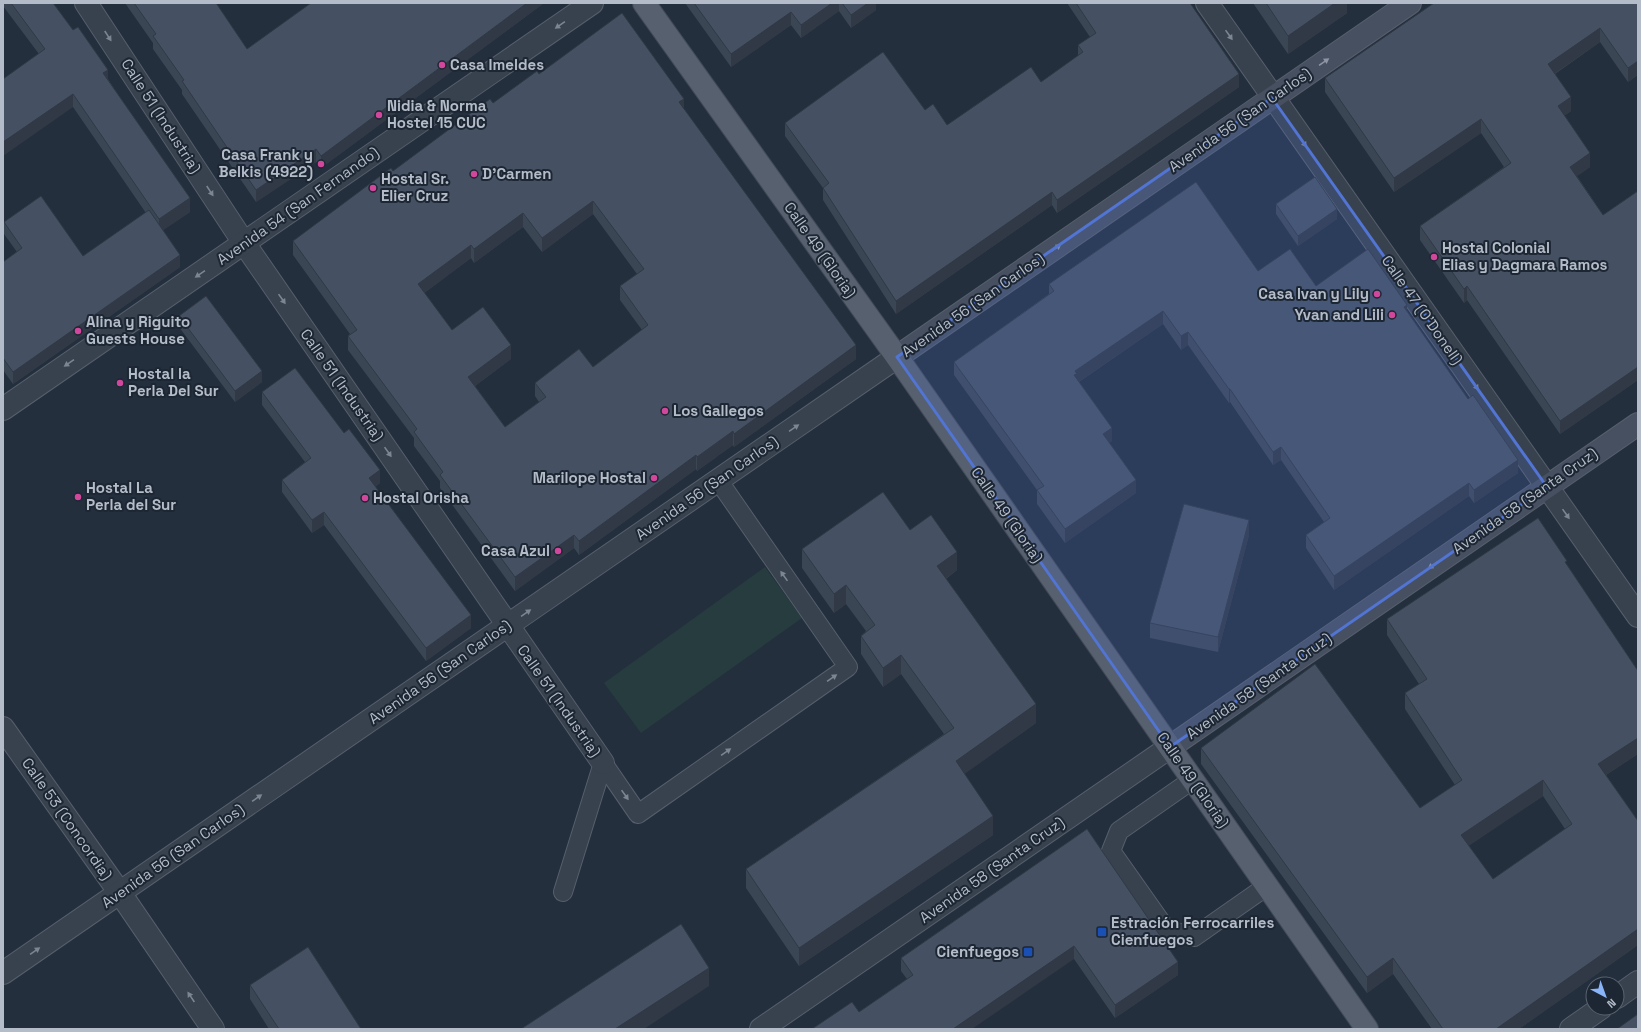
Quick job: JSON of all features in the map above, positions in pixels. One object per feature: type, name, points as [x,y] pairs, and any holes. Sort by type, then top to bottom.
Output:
[{"type":"main road","name":"Calle 49 (Gloria)","points":[[644,3],[897,357],[1367,1029]]},
{"type":"main road","name":"Avenida 56 (San Carlos)","points":[[897,357],[1410,3]]},
{"type":"main road","name":"Avenida 58 (Santa Cruz)","points":[[1170,748],[1638,424]]},
{"type":"street","name":"Calle 51 (Industria)","points":[[86,3],[244,243],[603,764]]},
{"type":"street","name":"Avenida 54 (San Fernando)","points":[[3,408],[592,3]]},
{"type":"street","name":"Calle 47 (O'Donell)","points":[[1207,3],[1272,98],[1638,616]]},
{"type":"street","name":"Avenida 56 (San Carlos)","points":[[3,973],[897,357]]},
{"type":"street","name":"Calle 53 (Concordia)","points":[[3,728],[120,893],[213,1029]]},
{"type":"street","name":"Avenida 58 (Santa Cruz)","points":[[761,1029],[1170,748]]},
{"type":"street","points":[[1625,991],[1638,982]]},
{"type":"street","points":[[1571,1029],[1590,1016]]},
{"type":"lane","points":[[603,764],[638,814],[848,667],[718,480]]},
{"type":"lane","points":[[563,892],[603,764]]},
{"type":"lane","points":[[1192,780],[1118,831],[1111,851],[1136,887],[1166,929],[1194,937],[1267,886]]},
{"type":"highlighted area","points":[[1272,98],[1547,487],[1170,747],[897,357]]},
{"type":"green space","points":[[765,567],[802,618],[641,733],[604,683]]},
{"type":"building","points":[[11,3],[53,3],[73,30],[78,27],[108,70],[103,73],[190,198],[159,219],[73,94],[3,142],[3,79],[45,49]]},
{"type":"building","points":[[134,3],[216,3],[247,49],[311,3],[527,3],[321,156],[316,149],[256,190],[182,81],[184,80],[153,36],[156,34]]},
{"type":"building","points":[[694,3],[832,3],[801,25],[791,12],[731,54]]},
{"type":"building","points":[[842,3],[868,3],[851,15]]},
{"type":"building","points":[[1076,3],[1190,3],[1239,74],[1057,200],[1052,192],[896,301],[823,188],[829,183],[785,123],[883,52],[925,110],[933,104],[947,125],[1031,67],[1041,82],[1083,52],[1078,45],[1096,33]]},
{"type":"building","points":[[1266,3],[1335,3],[1288,36]]},
{"type":"building","points":[[1434,3],[1638,3],[1638,61],[1628,68],[1600,28],[1548,64],[1571,97],[1558,106],[1590,153],[1570,167],[1603,215],[1638,191],[1638,367],[1560,421],[1467,286],[1464,289],[1420,226],[1511,163],[1481,119],[1394,178],[1325,78]]},
{"type":"building","points":[[622,13],[684,99],[679,102],[856,345],[734,434],[733,431],[697,457],[696,455],[579,541],[574,535],[515,577],[440,475],[443,472],[414,432],[417,429],[348,336],[357,330],[293,241],[391,168],[393,171],[490,99],[493,103],[537,71],[539,74]],"holes":[[[593,201],[644,269],[620,286],[648,325],[593,367],[579,349],[535,383],[546,397],[505,427],[468,377],[511,345],[483,307],[452,330],[418,284],[471,245],[474,249],[523,213],[542,238]]]},
{"type":"building","points":[[1315,177],[1337,209],[1298,236],[1276,204]]},
{"type":"building","points":[[1196,182],[1258,271],[1290,249],[1316,286],[1368,249],[1407,305],[1404,307],[1468,399],[1473,395],[1518,460],[1474,490],[1469,483],[1334,576],[1306,535],[1330,518],[1281,447],[1273,452],[1230,389],[1188,332],[1181,336],[1163,311],[1075,371],[1077,374],[1074,375],[1112,428],[1103,434],[1136,480],[1065,529],[1037,490],[1044,486],[954,362],[1054,291],[1049,284]]},
{"type":"building","points":[[41,196],[83,256],[149,210],[180,255],[13,372],[3,358],[3,262],[22,248],[4,222]]},
{"type":"building","points":[[206,296],[262,371],[235,391],[179,316]]},
{"type":"building","points":[[295,368],[344,433],[349,429],[380,470],[369,478],[471,615],[426,648],[324,512],[312,520],[282,480],[311,458],[262,392]]},
{"type":"building","points":[[883,492],[910,530],[931,515],[957,552],[937,566],[1036,704],[956,761],[993,816],[799,948],[746,869],[954,728],[901,655],[883,668],[861,636],[875,625],[846,585],[834,594],[802,549]]},
{"type":"building","points":[[1184,504],[1249,520],[1218,637],[1150,623]]},
{"type":"building","points":[[1538,518],[1567,561],[1565,562],[1638,671],[1638,738],[1598,764],[1638,821],[1638,929],[1496,1029],[1443,1029],[1393,958],[1367,977],[1201,748],[1315,664],[1420,808],[1462,780],[1405,693],[1427,679],[1387,619]],"holes":[[[1543,780],[1572,824],[1493,879],[1461,835]]]},
{"type":"building","name":"Estración Ferrocarriles Cienfuegos","points":[[1087,829],[1178,962],[1115,1005],[1074,946],[953,1029],[812,1029],[852,1002],[859,1012],[913,975],[901,958]]},
{"type":"building","points":[[681,924],[709,968],[615,1029],[521,1029]]},
{"type":"building","points":[[308,947],[361,1029],[279,1029],[250,985]]},
{"type":"building","points":[[1638,1014],[1638,1029],[1617,1029]]},
{"type":"place","name":"Casa Imeldes","points":[[442,65]]},
{"type":"place","name":"Nidia & Norma Hostel 15 CUC","points":[[379,115]]},
{"type":"place","name":"Casa Frank y Belkis (4922)","points":[[321,164]]},
{"type":"place","name":"D'Carmen","points":[[474,174]]},
{"type":"place","name":"Hostal Sr. Elier Cruz","points":[[373,188]]},
{"type":"place","name":"Hostal Colonial Elias y Dagmara Ramos","points":[[1434,257]]},
{"type":"place","name":"Casa Ivan y Lily","points":[[1377,294]]},
{"type":"place","name":"Yvan and Lili","points":[[1392,315]]},
{"type":"place","name":"Alina y Riguito Guests House","points":[[78,331]]},
{"type":"place","name":"Hostal la Perla Del Sur","points":[[120,383]]},
{"type":"place","name":"Los Gallegos","points":[[665,411]]},
{"type":"place","name":"Marilope Hostal","points":[[654,478]]},
{"type":"place","name":"Hostal La Perla del Sur","points":[[78,497]]},
{"type":"place","name":"Hostal Orisha","points":[[365,498]]},
{"type":"place","name":"Casa Azul","points":[[558,551]]},
{"type":"place","name":"Estración Ferrocarriles Cienfuegos","points":[[1102,932]]},
{"type":"place","name":"Cienfuegos","points":[[1028,952]]}]
